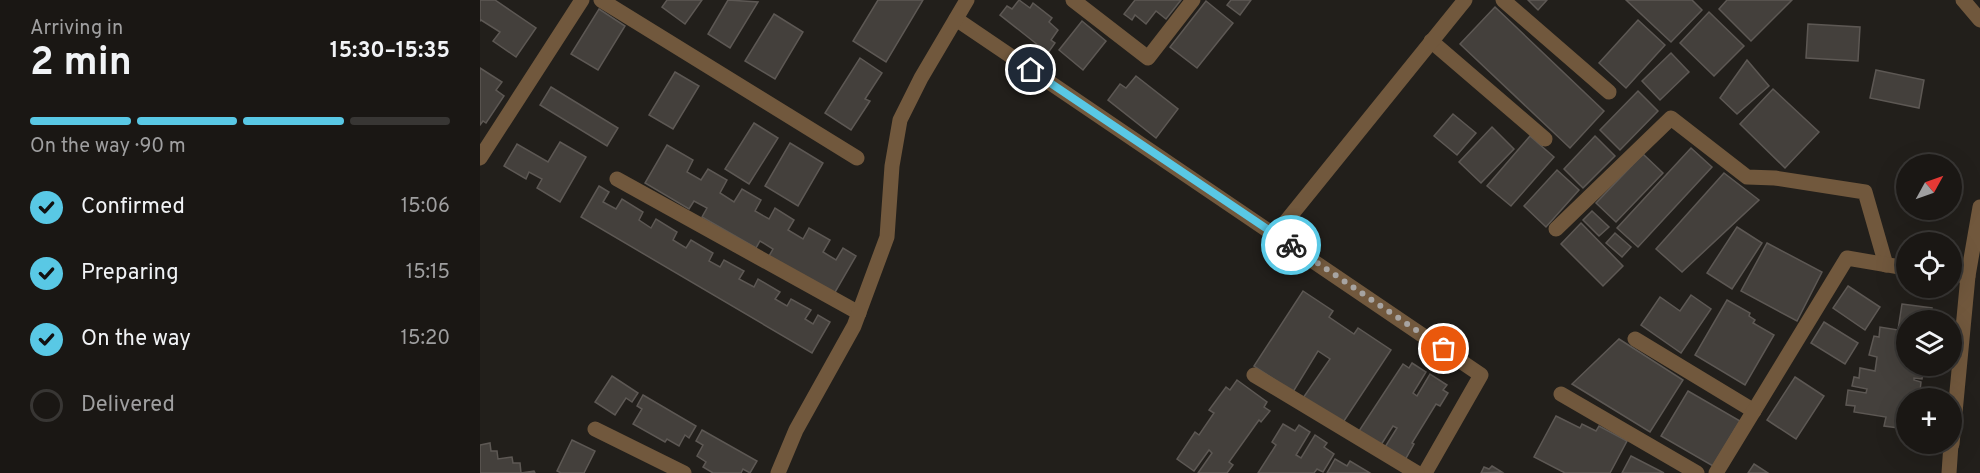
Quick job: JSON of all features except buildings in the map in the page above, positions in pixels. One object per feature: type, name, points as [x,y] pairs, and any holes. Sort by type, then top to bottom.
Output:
[{"type":"street","points":[[480,158],[582,0]]},
{"type":"street","points":[[601,0],[857,158]]},
{"type":"street","points":[[778,473],[796,430],[854,326],[887,237],[892,165],[900,120],[921,78],[968,0]]},
{"type":"street","points":[[1073,0],[1148,58],[1193,0]]},
{"type":"street","points":[[1275,235],[1465,0]]},
{"type":"street","points":[[1503,0],[1609,92]]},
{"type":"street","points":[[1963,0],[1980,20]]},
{"type":"street","points":[[956,19],[1481,375],[1425,473]]},
{"type":"street","points":[[1431,41],[1545,139]]},
{"type":"street","points":[[1556,229],[1671,118],[1747,177],[1775,177],[1865,192],[1886,266]]},
{"type":"street","points":[[617,179],[859,313]]},
{"type":"street","points":[[1957,388],[1968,276],[1980,207]]},
{"type":"street","points":[[1716,473],[1847,258],[1896,267]]},
{"type":"street","points":[[1962,275],[1968,276]]},
{"type":"street","points":[[1635,339],[1754,411]]},
{"type":"street","points":[[1254,375],[1417,473]]},
{"type":"street","points":[[1560,394],[1697,473]]},
{"type":"street","points":[[595,429],[684,473]]},
{"type":"street","points":[[1949,473],[1951,454]]},
{"type":"way so far","points":[[1291,245],[1444,349]]},
{"type":"route","points":[[1031,70],[1291,245]]}]
